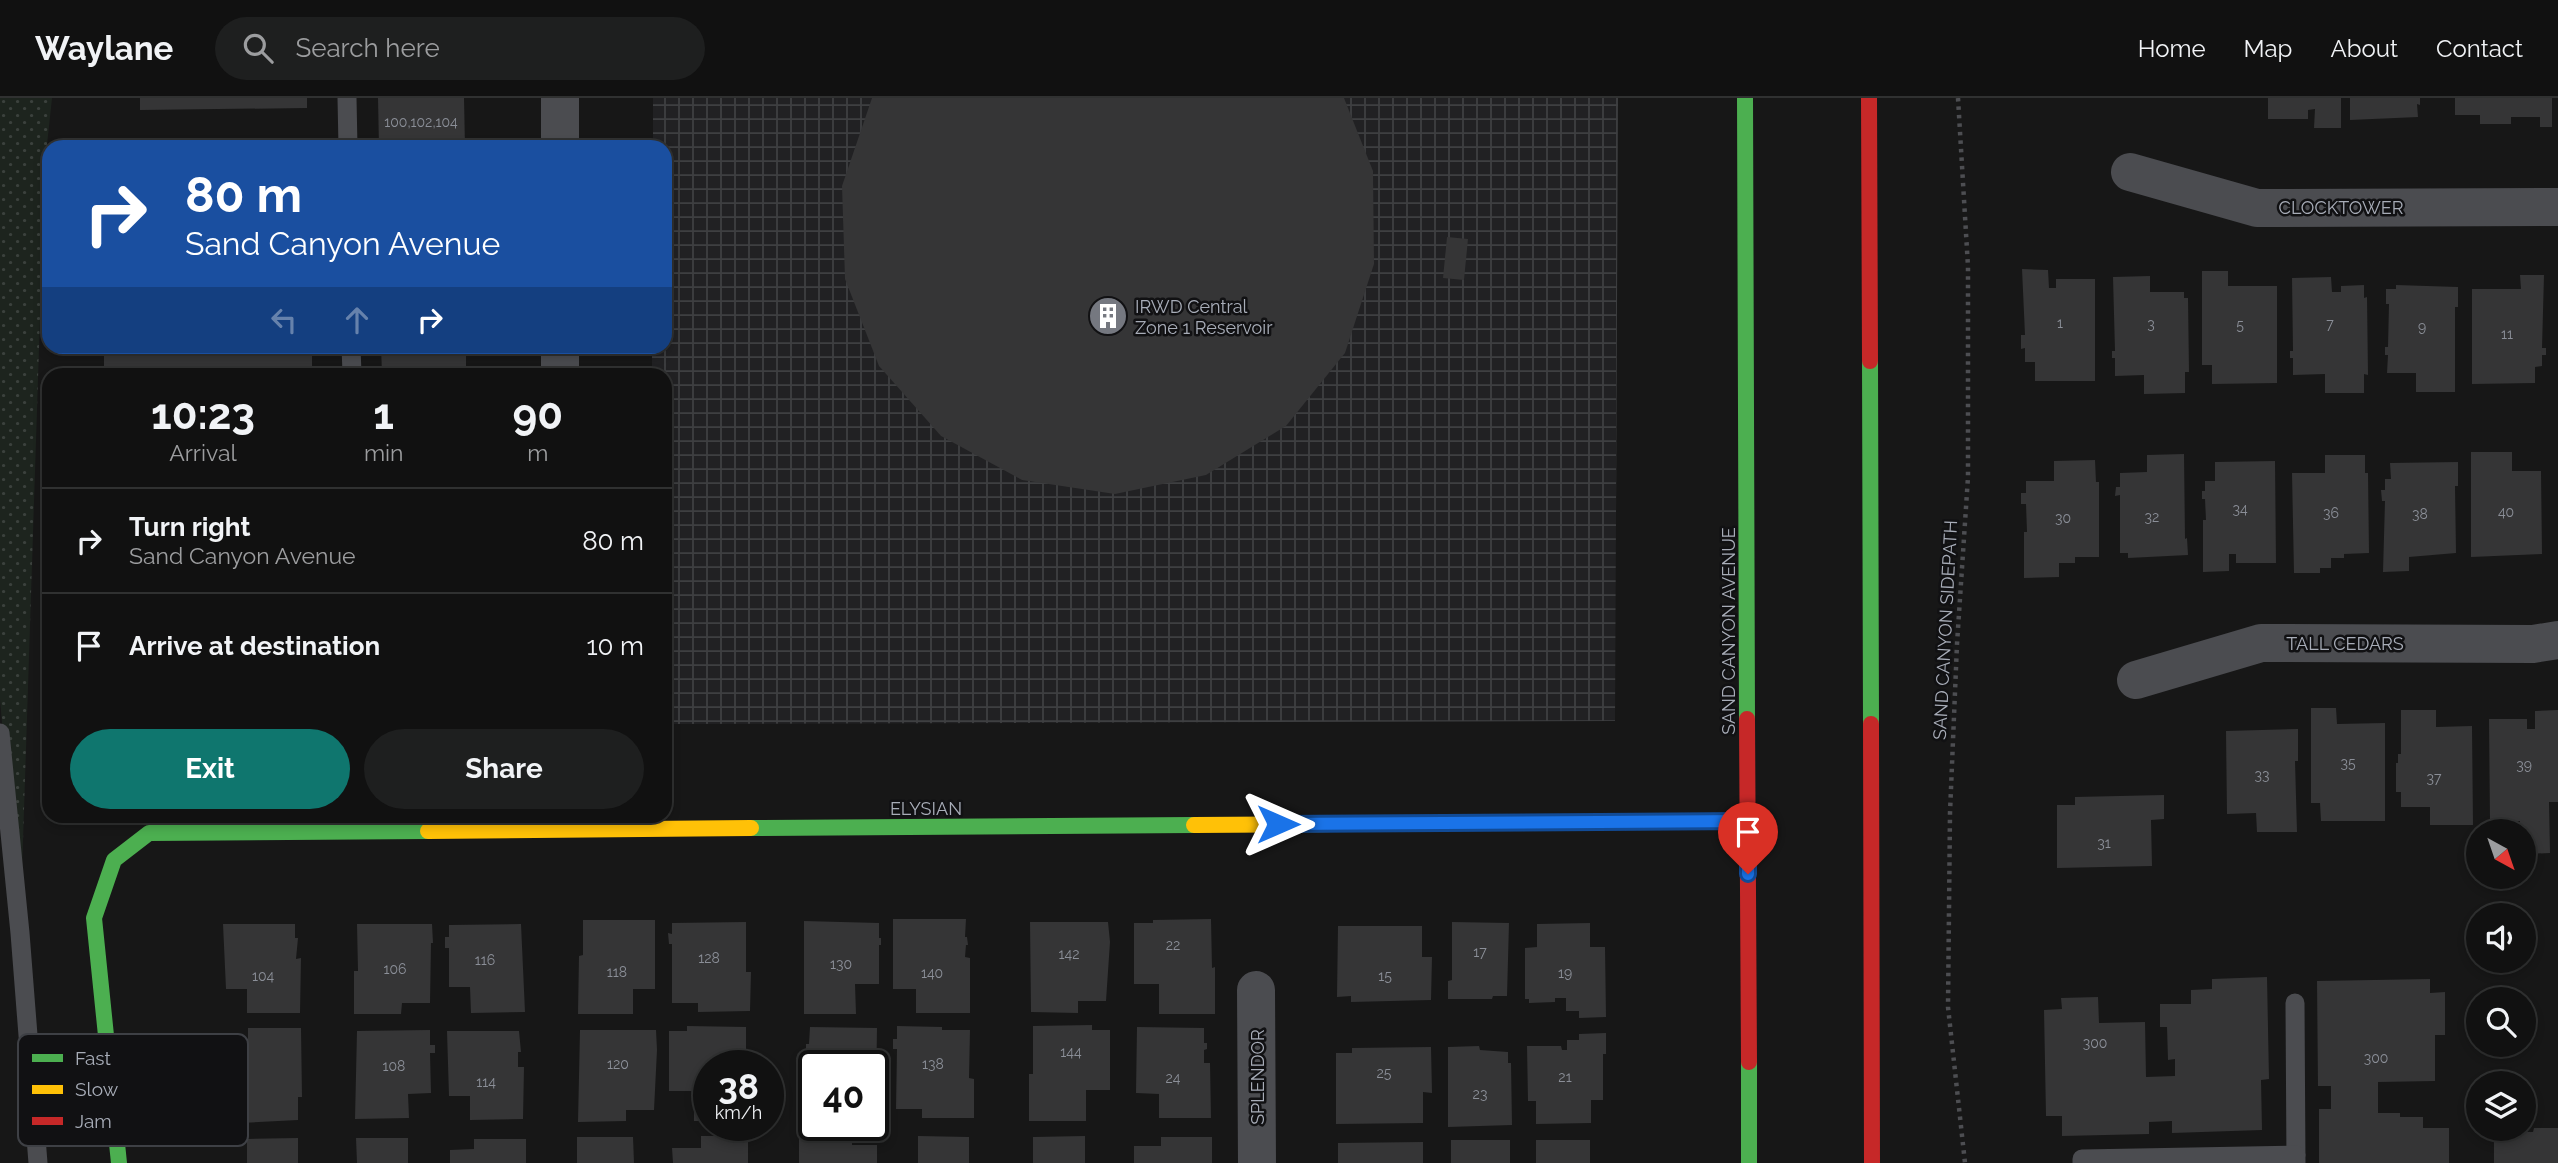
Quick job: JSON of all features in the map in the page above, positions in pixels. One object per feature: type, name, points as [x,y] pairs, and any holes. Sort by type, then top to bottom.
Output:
[{"type":"main road","name":"SAND CANYON AVENUE","points":[[1745,98],[1749,1163]]},
{"type":"main road","points":[[1869,98],[1872,1163]]},
{"type":"main road","name":"ELYSIAN","points":[[672,823],[1748,821]]},
{"type":"main road","name":"ELYSIAN","points":[[106,1034],[94,918],[114,860],[149,833],[559,823]]},
{"type":"street","points":[[560,98],[560,140]]},
{"type":"street","name":"CLOCKTOWER","points":[[2130,172],[2257,208],[2558,207]]},
{"type":"street","name":"TALL CEDARS","points":[[2136,680],[2261,643],[2533,643],[2558,640]]},
{"type":"street","name":"SPLENDOR","points":[[1256,990],[1257,1163]]},
{"type":"lane","points":[[347,98],[348,140]]},
{"type":"lane","points":[[0,733],[28,1034]]},
{"type":"lane","points":[[2082,1163],[2082,1159],[2296,1159],[2295,1003]]},
{"type":"path","name":"SAND CANYON SIDEPATH","points":[[1958,98],[1968,267],[1968,477],[1950,813],[1948,1007],[1965,1163]]},
{"type":"shaded area","points":[[0,98],[52,98],[47,140],[42,140],[42,255],[20,933],[0,699]]},
{"type":"shaded area","points":[[653,98],[1618,98],[1615,721],[672,724],[672,368],[652,368],[652,354],[672,354],[672,140],[653,140]]},
{"type":"building","points":[[140,98],[307,98],[307,108],[140,110]]},
{"type":"building","points":[[378,98],[464,98],[465,140],[379,140]]},
{"type":"building","name":"IRWD Central Zone 1 Reservoir","points":[[872,98],[1344,98],[1373,171],[1374,264],[1345,353],[1286,426],[1206,475],[1115,494],[1022,480],[941,436],[879,366],[845,279],[842,186]]},
{"type":"building","points":[[2268,98],[2341,98],[2341,128],[2314,128],[2315,109],[2308,110],[2308,119],[2268,119]]},
{"type":"building","points":[[2350,98],[2420,98],[2420,105],[2417,104],[2418,117],[2350,120]]},
{"type":"building","points":[[2455,98],[2552,98],[2552,127],[2540,127],[2540,117],[2511,117],[2511,124],[2480,124],[2480,115],[2455,115]]},
{"type":"building","points":[[1447,237],[1468,239],[1464,280],[1443,278]]},
{"type":"building","points":[[2022,269],[2048,270],[2049,288],[2056,288],[2056,279],[2095,279],[2095,381],[2035,381],[2035,362],[2025,362],[2025,348],[2021,349],[2021,335],[2025,335]]},
{"type":"building","points":[[2202,271],[2228,271],[2228,286],[2277,286],[2277,383],[2212,384],[2212,365],[2202,365]]},
{"type":"building","points":[[2520,275],[2544,275],[2542,348],[2546,348],[2546,355],[2542,355],[2542,366],[2535,367],[2535,383],[2472,384],[2472,289],[2521,289]]},
{"type":"building","points":[[2150,276],[2150,292],[2184,292],[2184,298],[2188,298],[2189,372],[2185,372],[2185,393],[2144,394],[2144,375],[2115,376],[2115,358],[2112,358],[2112,351],[2115,351],[2113,277]]},
{"type":"building","points":[[2331,277],[2332,292],[2341,292],[2341,286],[2364,285],[2364,298],[2367,297],[2368,375],[2364,374],[2364,393],[2325,393],[2325,374],[2293,375],[2293,358],[2290,358],[2290,351],[2293,351],[2292,278]]},
{"type":"building","points":[[2396,285],[2458,287],[2458,307],[2455,307],[2455,392],[2416,392],[2416,373],[2387,373],[2388,355],[2385,355],[2385,347],[2388,347],[2389,304],[2386,304],[2386,289],[2396,289]]},
{"type":"building","points":[[104,354],[312,354],[312,368],[104,368]]},
{"type":"building","points":[[381,354],[466,354],[466,368],[382,368]]},
{"type":"building","points":[[2471,452],[2512,452],[2512,471],[2541,471],[2542,554],[2471,557]]},
{"type":"building","points":[[2184,454],[2185,539],[2187,538],[2188,555],[2128,558],[2128,553],[2120,553],[2120,495],[2115,496],[2116,487],[2120,487],[2120,473],[2147,472],[2147,455]]},
{"type":"building","points":[[2325,455],[2365,455],[2365,473],[2368,473],[2369,553],[2344,554],[2344,558],[2331,558],[2331,568],[2320,568],[2320,573],[2294,573],[2292,473],[2325,473]]},
{"type":"building","points":[[2095,460],[2096,482],[2099,482],[2099,557],[2075,557],[2075,563],[2059,563],[2059,577],[2024,578],[2024,532],[2027,532],[2026,504],[2021,504],[2021,493],[2026,493],[2026,481],[2054,481],[2054,461]]},
{"type":"building","points":[[2275,461],[2276,563],[2236,563],[2236,554],[2229,554],[2229,571],[2203,572],[2203,520],[2206,520],[2202,491],[2205,491],[2205,481],[2215,481],[2215,462]]},
{"type":"building","points":[[2458,462],[2458,486],[2455,486],[2456,553],[2409,557],[2409,571],[2383,572],[2385,501],[2382,501],[2381,490],[2385,490],[2385,479],[2391,479],[2390,463]]},
{"type":"building","points":[[2311,708],[2336,708],[2337,724],[2385,723],[2385,821],[2321,821],[2320,803],[2311,803]]},
{"type":"building","points":[[2401,710],[2436,710],[2436,727],[2472,726],[2473,819],[2466,819],[2466,825],[2430,825],[2430,807],[2401,807],[2401,792],[2396,792],[2396,763],[2398,754],[2401,754]]},
{"type":"building","points":[[2558,710],[2558,802],[2549,802],[2550,853],[2536,854],[2536,819],[2490,819],[2489,719],[2527,719],[2527,729],[2535,729],[2535,711]]},
{"type":"building","points":[[2298,729],[2298,761],[2295,761],[2297,832],[2257,832],[2256,813],[2227,814],[2226,731]]},
{"type":"building","points":[[2164,795],[2164,819],[2151,820],[2152,866],[2057,868],[2057,805],[2075,805],[2075,797]]},
{"type":"building","points":[[893,919],[966,919],[965,937],[968,945],[965,957],[970,958],[970,1013],[916,1013],[916,989],[893,989]]},
{"type":"building","points":[[1211,919],[1215,1014],[1159,1014],[1159,984],[1134,984],[1134,923]]},
{"type":"building","points":[[583,920],[655,920],[655,989],[633,989],[633,1014],[578,1014]]},
{"type":"building","points":[[804,921],[879,923],[879,984],[855,984],[856,1014],[804,1014]]},
{"type":"building","points":[[746,922],[746,972],[751,972],[750,1011],[698,1012],[698,1003],[672,1003],[672,944],[669,944],[668,933],[672,934],[672,923]]},
{"type":"building","points":[[1030,922],[1108,922],[1110,942],[1106,1001],[1078,1001],[1078,1013],[1031,1012]]},
{"type":"building","points":[[1452,922],[1509,923],[1507,996],[1493,996],[1492,999],[1448,999],[1448,981],[1452,980]]},
{"type":"building","points":[[1590,923],[1590,947],[1605,947],[1606,1017],[1579,1018],[1579,1011],[1566,1011],[1566,998],[1555,998],[1555,1002],[1529,1003],[1529,999],[1525,999],[1525,948],[1537,947],[1537,924]]},
{"type":"building","points":[[223,924],[295,924],[295,938],[298,938],[296,959],[301,958],[300,1013],[247,1013],[247,989],[226,989]]},
{"type":"building","points":[[357,924],[432,924],[430,1003],[402,1003],[401,1014],[354,1014],[354,971],[358,971]]},
{"type":"building","points":[[521,924],[525,1012],[471,1013],[470,987],[449,987],[449,948],[445,948],[445,937],[449,937],[449,925]]},
{"type":"building","points":[[1338,926],[1422,926],[1422,957],[1432,957],[1431,1000],[1351,1002],[1351,996],[1337,997]]},
{"type":"building","points":[[2267,977],[2269,1079],[2261,1080],[2262,1130],[2172,1133],[2172,1121],[2149,1122],[2149,1134],[2062,1136],[2062,1116],[2046,1116],[2044,1010],[2062,1009],[2061,998],[2098,997],[2099,1023],[2145,1022],[2146,1077],[2175,1076],[2175,1059],[2168,1060],[2167,1027],[2160,1027],[2160,1004],[2191,1004],[2191,990],[2212,989],[2212,979]]},
{"type":"building","points":[[2430,979],[2430,993],[2445,992],[2445,1035],[2435,1035],[2435,1081],[2378,1082],[2378,1113],[2423,1117],[2423,1128],[2449,1128],[2449,1163],[2319,1163],[2319,1109],[2331,1109],[2331,1086],[2318,1086],[2317,981]]},
{"type":"building","points":[[1092,1025],[1092,1030],[1110,1030],[1110,1090],[1086,1090],[1086,1121],[1029,1121],[1033,1026]]},
{"type":"building","points":[[687,1026],[746,1027],[746,1050],[693,1050],[693,1091],[669,1091],[669,1031],[687,1031]]},
{"type":"building","points":[[897,1026],[970,1030],[969,1078],[974,1079],[974,1118],[922,1118],[922,1109],[896,1109],[897,1049],[893,1049],[893,1039],[897,1039]]},
{"type":"building","points":[[810,1027],[877,1028],[877,1050],[806,1050],[806,1044],[809,1044]]},
{"type":"building","points":[[1137,1027],[1204,1028],[1204,1043],[1207,1043],[1207,1049],[1204,1050],[1204,1063],[1210,1063],[1211,1118],[1159,1118],[1159,1094],[1136,1093]]},
{"type":"building","points":[[248,1028],[301,1028],[302,1097],[298,1097],[298,1120],[248,1123]]},
{"type":"building","points":[[430,1030],[430,1045],[435,1045],[435,1053],[430,1053],[431,1093],[408,1094],[409,1118],[355,1119],[357,1031]]},
{"type":"building","points":[[580,1030],[656,1030],[654,1110],[626,1110],[626,1121],[578,1122]]},
{"type":"building","points":[[447,1031],[519,1031],[521,1052],[518,1052],[518,1067],[524,1067],[523,1119],[470,1120],[470,1096],[449,1096]]},
{"type":"building","points":[[1606,1033],[1603,1100],[1591,1100],[1591,1123],[1536,1124],[1536,1101],[1528,1101],[1527,1046],[1561,1046],[1562,1050],[1567,1050],[1567,1040],[1579,1040],[1579,1034]]},
{"type":"building","points":[[1479,1046],[1480,1050],[1508,1052],[1508,1063],[1511,1063],[1512,1125],[1448,1127],[1448,1047]]},
{"type":"building","points":[[1431,1047],[1432,1093],[1423,1092],[1423,1123],[1336,1124],[1336,1053],[1352,1053],[1352,1048]]},
{"type":"building","points":[[2536,1128],[2558,1128],[2558,1163],[2494,1163],[2494,1141],[2536,1141]]},
{"type":"building","points":[[918,1136],[969,1137],[969,1163],[918,1163]]},
{"type":"building","points":[[1085,1136],[1085,1163],[1033,1163],[1033,1137]]},
{"type":"building","points":[[577,1137],[633,1137],[634,1163],[577,1163]]},
{"type":"building","points":[[1161,1137],[1212,1137],[1212,1163],[1134,1163],[1134,1146],[1161,1146]]},
{"type":"building","points":[[298,1138],[298,1163],[247,1163],[248,1139]]},
{"type":"building","points":[[356,1138],[408,1138],[408,1163],[357,1163]]},
{"type":"building","points":[[474,1139],[526,1139],[526,1163],[450,1163],[450,1150],[474,1149]]},
{"type":"building","points":[[1451,1140],[1510,1140],[1510,1163],[1451,1163]]},
{"type":"building","points":[[1536,1140],[1590,1140],[1590,1163],[1536,1163]]},
{"type":"building","points":[[701,1141],[748,1141],[748,1163],[673,1163],[672,1148],[701,1148]]},
{"type":"building","points":[[799,1141],[852,1141],[852,1145],[877,1145],[877,1163],[799,1163]]},
{"type":"building","points":[[1423,1142],[1423,1163],[1338,1163],[1338,1143]]},
{"type":"traffic: fast","points":[[1745,98],[1747,719]]},
{"type":"traffic: fast","points":[[1870,361],[1871,724]]},
{"type":"traffic: fast","points":[[751,828],[1194,825]]},
{"type":"traffic: fast","points":[[106,1034],[94,918],[114,860],[149,833],[428,831]]},
{"type":"traffic: fast","points":[[1749,1062],[1749,1163]]},
{"type":"traffic: fast","points":[[117,1146],[119,1163]]},
{"type":"traffic: slow","points":[[1194,825],[1748,821]]},
{"type":"traffic: slow","points":[[428,831],[751,828]]},
{"type":"traffic: jam","points":[[1869,98],[1870,361]]},
{"type":"traffic: jam","points":[[1747,719],[1749,1062]]},
{"type":"traffic: jam","points":[[1871,724],[1872,1163]]},
{"type":"place","name":"IRWD Central Zone 1 Reservoir","points":[[1108,316]]},
{"type":"route","points":[[1278,824],[1748,821],[1748,874]]}]
